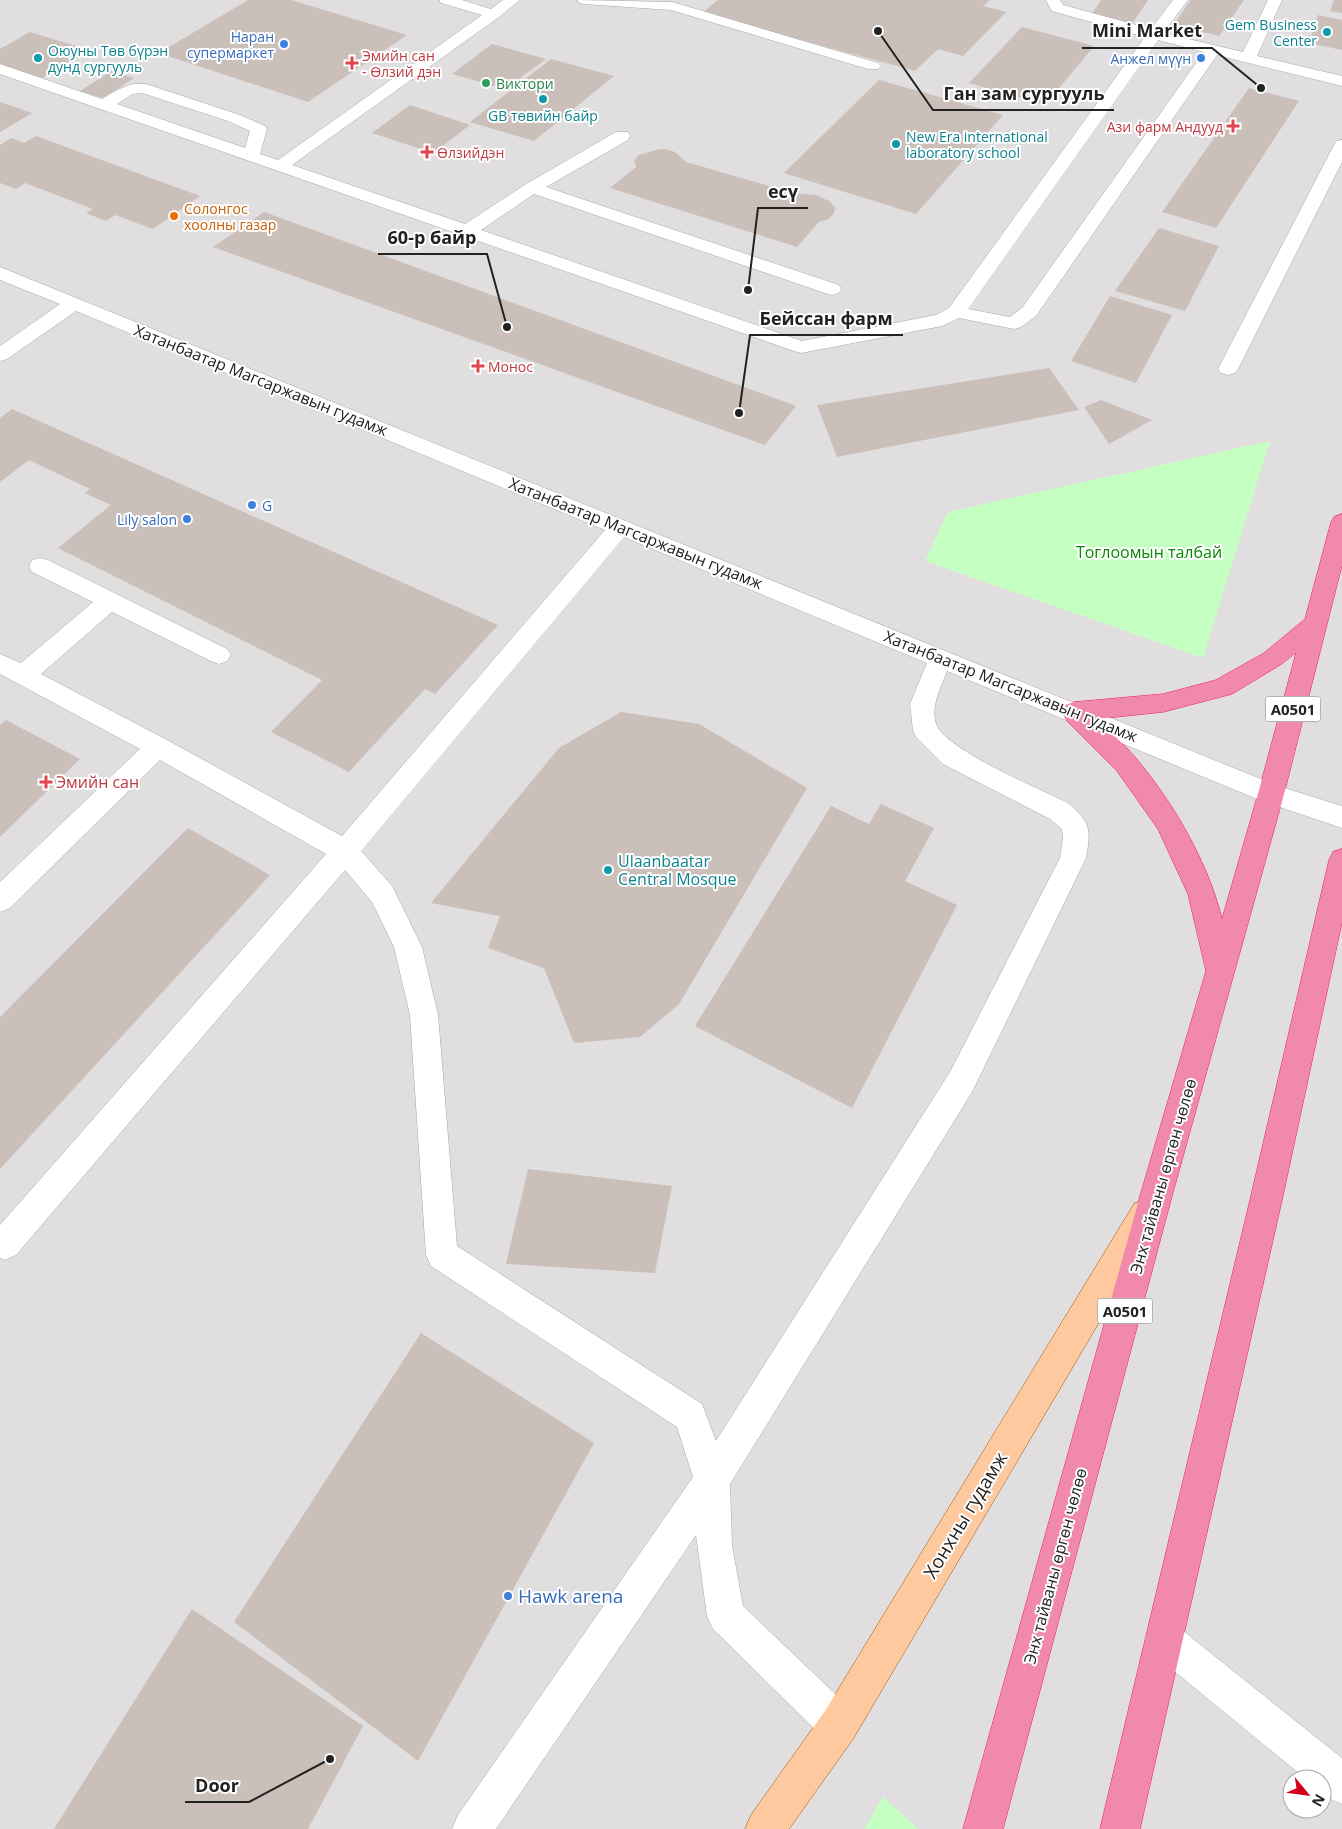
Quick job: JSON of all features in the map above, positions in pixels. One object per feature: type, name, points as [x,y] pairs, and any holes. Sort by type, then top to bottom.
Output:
[{"type":"highway","name":"Энх тайваны өргөн чөлөө","points":[[983,1829],[1156,1196],[1271,794],[1342,522]]},
{"type":"highway","points":[[1074,712],[1163,703],[1223,687],[1272,659],[1315,624]]},
{"type":"highway","points":[[1074,712],[1126,764],[1168,822],[1202,894],[1220,971]]},
{"type":"highway","points":[[1120,1829],[1266,1200],[1342,860]]},
{"type":"main road","name":"Хонхны гудамж","points":[[765,1829],[839,1724],[1156,1196]]},
{"type":"street","points":[[446,0],[494,14]]},
{"type":"street","points":[[281,165],[513,0]]},
{"type":"street","points":[[584,0],[675,3],[873,66]]},
{"type":"street","points":[[1053,0],[1057,8],[1154,35],[1342,81]]},
{"type":"street","points":[[0,69],[801,346],[942,320],[956,312],[1181,0]]},
{"type":"street","points":[[1248,59],[1275,0]]},
{"type":"street","points":[[956,312],[1014,323],[1029,312],[1213,50]]},
{"type":"street","points":[[104,104],[128,90],[143,88],[234,118],[259,129],[251,155]]},
{"type":"street","points":[[469,230],[532,188],[622,136]]},
{"type":"street","points":[[1228,369],[1342,145]]},
{"type":"street","points":[[532,188],[832,289]]},
{"type":"street","name":"Хатанбаатар Магсаржавын гудамж","points":[[0,273],[1271,794],[1342,816]]},
{"type":"street","points":[[0,355],[73,304]]},
{"type":"street","points":[[5,1244],[345,851],[620,527]]},
{"type":"street","points":[[40,566],[220,656]]},
{"type":"street","points":[[109,600],[11,670],[158,747],[345,851],[382,894],[408,947],[424,1015],[442,1255],[690,1416],[712,1480],[714,1546],[726,1616],[839,1724]]},
{"type":"street","points":[[472,1829],[712,1480],[961,1082],[1073,858],[1076,838],[1074,824],[1066,817],[1059,811],[952,757],[925,730],[922,704],[941,658]]},
{"type":"street","points":[[0,900],[158,747]]},
{"type":"street","points":[[1164,1639],[1286,1736],[1342,1784]]},
{"type":"shaded area","points":[[0,0],[1342,0],[1342,1829],[0,1829]]},
{"type":"green space","name":"Тоглоомын талбай","points":[[1270,441],[1203,658],[925,561],[948,512]]},
{"type":"green space","points":[[883,1797],[919,1829],[864,1829]]},
{"type":"building","name":"Наран супермаркет","points":[[248,0],[291,0],[407,35],[308,102],[159,53]]},
{"type":"building","points":[[718,0],[990,0],[983,6],[1006,12],[963,56],[938,49],[915,71],[702,13]]},
{"type":"building","points":[[1101,0],[1148,0],[1132,24],[1091,15]]},
{"type":"building","points":[[1191,0],[1244,0],[1219,36],[1173,25]]},
{"type":"building","points":[[1334,0],[1342,0],[1342,13],[1330,11]]},
{"type":"building","name":"Gem Business Center","points":[[1318,15],[1342,20],[1342,50],[1309,43]]},
{"type":"building","points":[[1022,27],[1094,46],[1045,105],[969,83]]},
{"type":"building","name":"Оюуны Төв бүрэн дунд сургууль","points":[[30,32],[89,50],[42,78],[0,65],[0,49]]},
{"type":"building","points":[[492,44],[546,59],[505,89],[452,74]]},
{"type":"building","name":"GB төвийн байр","points":[[551,59],[614,76],[534,141],[470,122]]},
{"type":"building","points":[[112,71],[134,78],[103,98],[80,91]]},
{"type":"building","name":"New Era international laboratory school","points":[[879,80],[1003,115],[916,214],[784,173]]},
{"type":"building","points":[[1249,88],[1299,101],[1216,228],[1162,212]]},
{"type":"building","points":[[0,102],[32,113],[0,132]]},
{"type":"building","points":[[410,105],[470,125],[433,153],[372,133]]},
{"type":"building","points":[[36,136],[200,196],[153,229],[115,215],[106,221],[86,213],[93,209],[25,183],[16,189],[0,183],[0,145],[11,138],[24,143]]},
{"type":"building","points":[[665,149],[675,152],[686,162],[793,193],[816,195],[829,201],[835,207],[834,213],[829,219],[819,222],[797,247],[610,188],[636,167],[634,160],[639,155]]},
{"type":"building","points":[[264,212],[796,406],[765,445],[213,247]]},
{"type":"building","points":[[1159,228],[1219,246],[1185,311],[1115,291]]},
{"type":"building","points":[[1110,296],[1172,315],[1136,383],[1071,361]]},
{"type":"building","points":[[1049,368],[1079,410],[837,457],[817,405]]},
{"type":"building","points":[[1101,400],[1152,420],[1109,444],[1084,407]]},
{"type":"building","points":[[12,409],[498,625],[435,694],[425,689],[349,772],[271,732],[322,680],[58,548],[111,505],[85,493],[90,489],[29,460],[0,482],[0,418]]},
{"type":"building","name":"Ulaanbaatar Central Mosque","points":[[621,712],[699,724],[807,788],[679,1004],[640,1037],[574,1043],[544,968],[488,948],[500,916],[431,903],[559,748]]},
{"type":"building","points":[[6,720],[80,759],[0,837],[0,725]]},
{"type":"building","points":[[881,804],[934,828],[905,881],[957,905],[852,1108],[695,1026],[831,806],[869,824]]},
{"type":"building","points":[[188,828],[270,875],[0,1169],[0,1017]]},
{"type":"building","points":[[528,1169],[672,1186],[655,1273],[506,1264]]},
{"type":"building","points":[[421,1333],[594,1443],[418,1761],[234,1622]]},
{"type":"building","points":[[192,1609],[363,1726],[308,1829],[54,1829]]},
{"type":"place","name":"Ган зам сургууль","points":[[878,31]]},
{"type":"place","name":"Gem Business Center","points":[[1327,32]]},
{"type":"place","name":"Наран супермаркет","points":[[284,44]]},
{"type":"place","name":"Оюуны Төв бүрэн дунд сургууль","points":[[38,58]]},
{"type":"place","name":"Анжел мүүн","points":[[1201,58]]},
{"type":"place","name":"Эмийн сан - Өлзий дэн","points":[[352,63]]},
{"type":"place","name":"Виктори","points":[[486,83]]},
{"type":"place","name":"Mini Market","points":[[1261,88]]},
{"type":"place","name":"GB төвийн байр","points":[[543,99]]},
{"type":"place","name":"Ази фарм Андууд","points":[[1233,126]]},
{"type":"place","name":"New Era international laboratory school","points":[[896,144]]},
{"type":"place","name":"Өлзийдэн","points":[[427,152]]},
{"type":"place","name":"Солонгос хоолны газар","points":[[174,216]]},
{"type":"place","name":"есү","points":[[748,290]]},
{"type":"place","name":"60-р байр","points":[[507,327]]},
{"type":"place","name":"Монос","points":[[478,366]]},
{"type":"place","name":"Бейссан фарм","points":[[739,413]]},
{"type":"place","name":"G","points":[[252,505]]},
{"type":"place","name":"Lily salon","points":[[187,519]]},
{"type":"place","name":"Эмийн сан","points":[[46,782]]},
{"type":"place","name":"Ulaanbaatar Central Mosque","points":[[608,870]]},
{"type":"place","name":"Hawk arena","points":[[508,1596]]},
{"type":"place","name":"Door","points":[[330,1759]]}]
